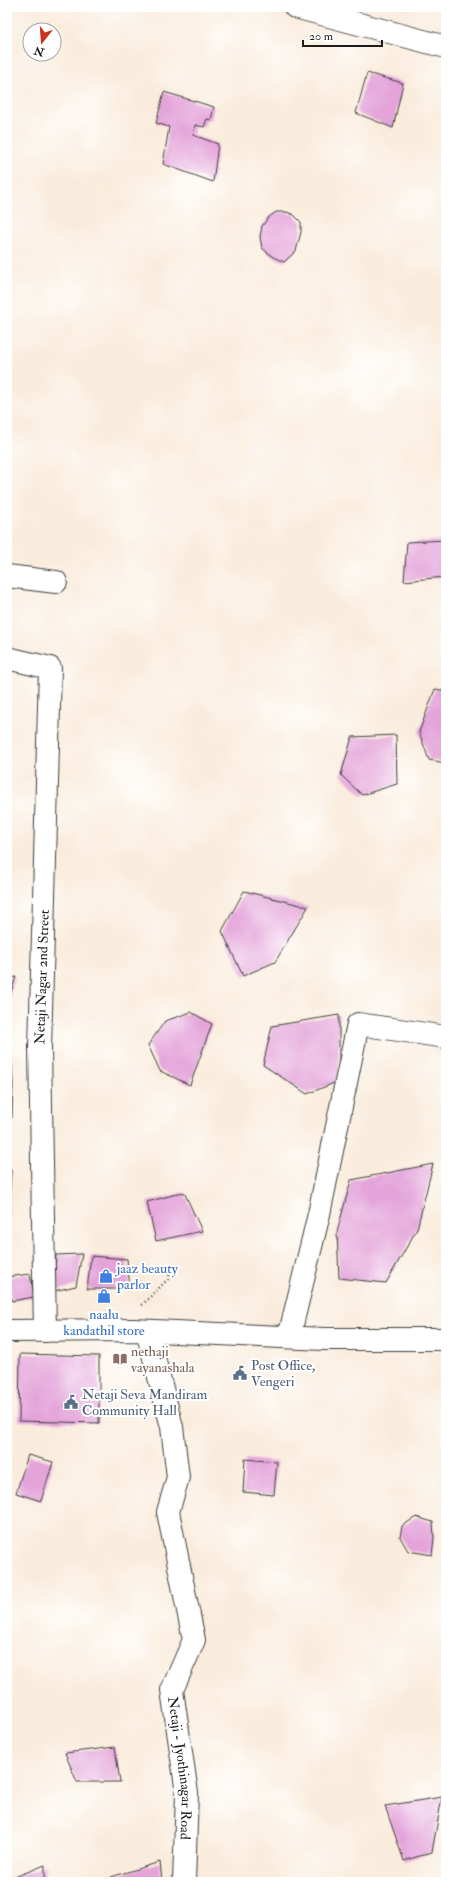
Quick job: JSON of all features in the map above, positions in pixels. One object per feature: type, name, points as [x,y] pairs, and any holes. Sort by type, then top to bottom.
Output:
[{"type":"street","points":[[295,7],[446,47]]},
{"type":"street","points":[[7,576],[56,582]]},
{"type":"street","name":"Netaji Nagar 2nd Street","points":[[7,658],[50,668],[40,1049],[45,1331]]},
{"type":"street","points":[[290,1337],[320,1214],[358,1024],[446,1037]]},
{"type":"street","points":[[7,1331],[140,1330],[324,1339],[446,1339]]},
{"type":"street","name":"Netaji - Jyothinagar Road","points":[[140,1330],[172,1427],[178,1476],[168,1512],[194,1640],[172,1690],[187,1793],[184,1882]]},
{"type":"path","points":[[140,1330],[141,1307],[168,1279],[173,1262]]},
{"type":"building","points":[[367,73],[403,83],[393,128],[356,113]]},
{"type":"building","points":[[164,92],[214,107],[211,120],[207,119],[204,127],[195,125],[193,135],[218,144],[213,182],[163,164],[169,127],[156,123]]},
{"type":"building","points":[[276,212],[287,212],[294,215],[301,222],[301,232],[296,251],[284,262],[273,257],[262,248],[260,237],[262,226],[269,217]]},
{"type":"building","points":[[446,540],[445,577],[404,581],[407,542]]},
{"type":"building","points":[[435,689],[446,691],[446,763],[429,760],[419,732]]},
{"type":"building","points":[[396,735],[397,784],[362,795],[341,775],[352,737]]},
{"type":"building","points":[[244,891],[308,907],[275,962],[243,976],[222,931]]},
{"type":"building","points":[[16,977],[7,1004],[7,979]]},
{"type":"building","points":[[191,1012],[212,1024],[190,1085],[160,1071],[148,1045],[165,1021]]},
{"type":"building","points":[[339,1015],[339,1081],[307,1094],[263,1065],[272,1026]]},
{"type":"building","points":[[11,1052],[13,1084],[12,1118],[7,1119],[7,1053]]},
{"type":"building","points":[[433,1164],[417,1229],[386,1283],[339,1278],[337,1232],[351,1180]]},
{"type":"building","points":[[7,1170],[11,1170],[8,1224],[7,1224]]},
{"type":"building","points":[[184,1192],[202,1231],[156,1241],[147,1202]]},
{"type":"building","points":[[82,1254],[76,1286],[54,1291],[56,1255]]},
{"type":"building","points":[[91,1256],[127,1259],[130,1289],[87,1289]]},
{"type":"building","points":[[30,1274],[34,1297],[12,1301],[7,1285],[7,1277]]},
{"type":"building","points":[[20,1354],[99,1356],[99,1423],[19,1421]]},
{"type":"building","points":[[28,1455],[53,1462],[41,1501],[16,1493]]},
{"type":"building","points":[[245,1459],[277,1462],[274,1495],[243,1492]]},
{"type":"building","points":[[416,1517],[433,1522],[434,1538],[432,1555],[408,1551],[400,1537],[402,1526]]},
{"type":"building","points":[[115,1747],[120,1782],[77,1782],[65,1753]]},
{"type":"building","points":[[442,1797],[432,1852],[404,1861],[385,1806]]},
{"type":"building","points":[[160,1862],[162,1882],[112,1882],[111,1877]]},
{"type":"building","points":[[45,1865],[45,1882],[7,1882],[7,1880]]},
{"type":"place","name":"jaaz beauty parlor","points":[[106,1276]]},
{"type":"place","name":"naalu kandathil store","points":[[104,1296]]},
{"type":"place","name":"nethaji vayanashala","points":[[120,1359]]},
{"type":"place","name":"Post Office, Vengeri","points":[[240,1373]]},
{"type":"place","name":"Netaji Seva Mandiram Community Hall","points":[[71,1402]]}]
